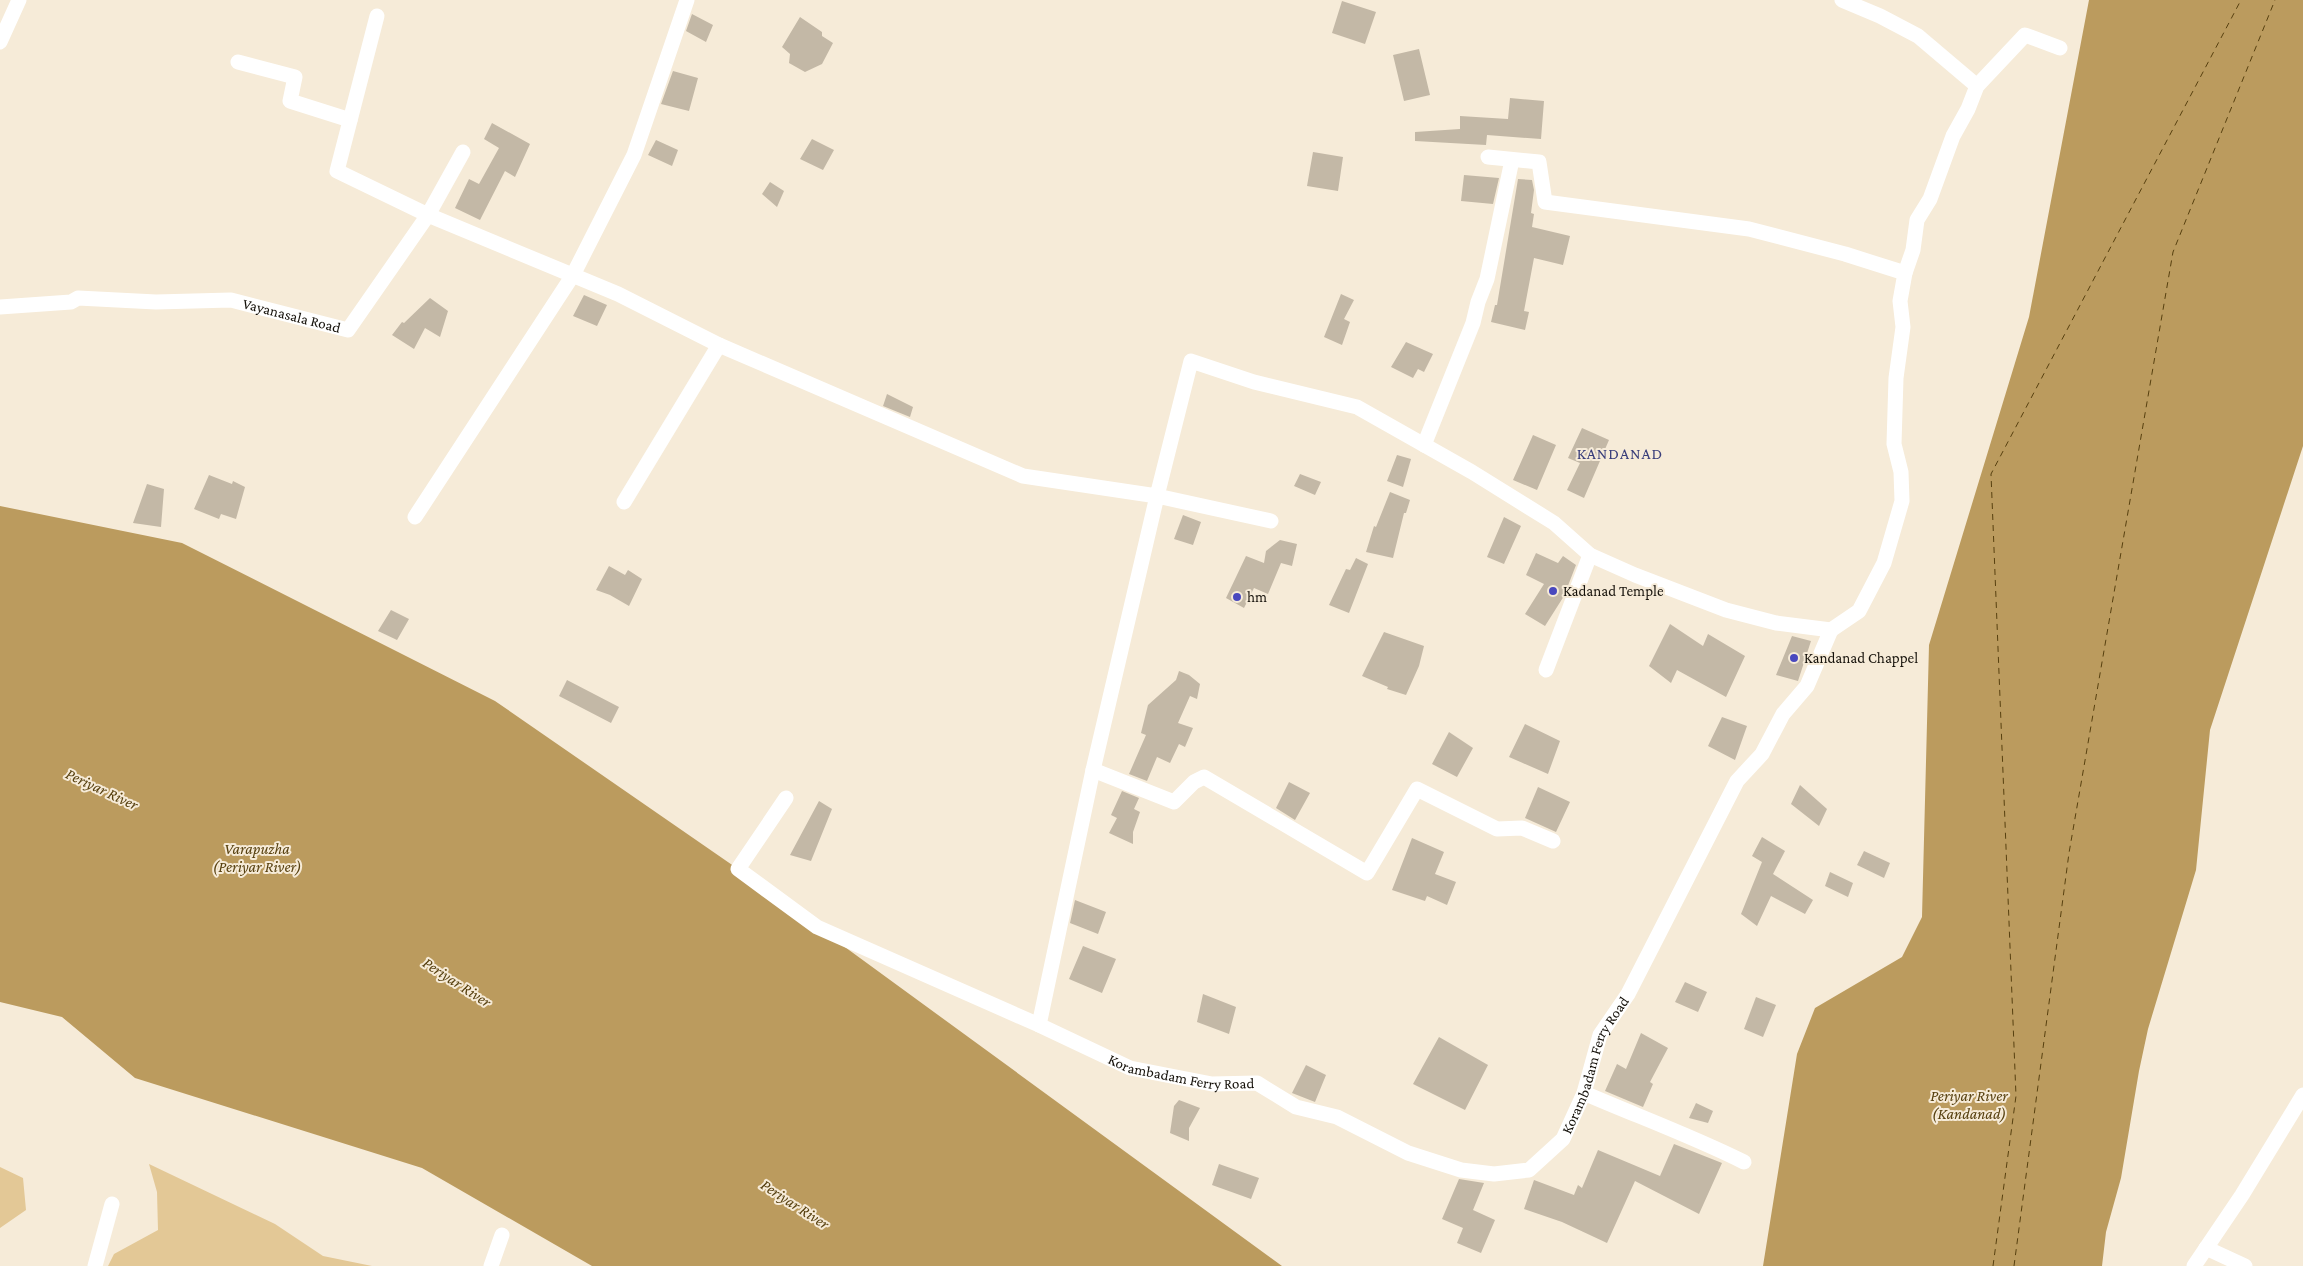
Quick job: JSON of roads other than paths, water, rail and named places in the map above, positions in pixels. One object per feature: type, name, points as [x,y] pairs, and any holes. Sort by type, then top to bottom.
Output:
[{"type":"street","points":[[0,42],[18,0]]},
{"type":"street","points":[[415,517],[573,275],[634,154],[686,0]]},
{"type":"street","points":[[1842,0],[1880,16],[1918,36],[1977,86]]},
{"type":"street","points":[[377,16],[337,171],[428,215],[618,294],[719,345],[1023,476],[1157,496],[1271,521]]},
{"type":"street","points":[[1039,1025],[1093,770],[1157,496],[1191,361],[1254,382],[1357,407],[1472,472],[1554,523],[1590,555],[1635,575],[1726,610],[1776,623],[1831,630],[1859,612],[1884,563],[1902,501],[1901,472],[1894,444],[1896,378],[1903,327],[1900,301],[1905,273],[1913,250],[1917,220],[1930,199],[1953,136],[1968,109],[1977,86],[2026,35],[2060,48]]},
{"type":"street","points":[[238,62],[295,77],[290,101],[350,120]]},
{"type":"street","points":[[428,215],[463,152]]},
{"type":"street","points":[[1488,157],[1539,162],[1545,202],[1750,229],[1845,254],[1905,273]]},
{"type":"street","points":[[1424,445],[1473,323],[1478,302],[1488,278],[1512,160]]},
{"type":"street","name":"Vayanasala Road","points":[[0,306],[71,302],[78,298],[156,302],[231,300],[348,330],[428,215]]},
{"type":"street","points":[[624,502],[719,345]]},
{"type":"street","points":[[1546,670],[1590,555]]},
{"type":"street","name":"Korambadam Ferry Road","points":[[786,798],[738,869],[817,927],[1039,1025],[1130,1068],[1212,1084],[1257,1083],[1296,1107],[1337,1117],[1408,1153],[1461,1170],[1494,1174],[1529,1170],[1563,1139],[1584,1092],[1600,1035],[1628,994],[1737,781],[1762,754],[1783,714],[1807,686],[1831,630]]},
{"type":"street","points":[[1093,770],[1174,802],[1194,782],[1204,777],[1367,873],[1417,789],[1497,829],[1522,828],[1553,841]]},
{"type":"street","points":[[1584,1092],[1636,1116],[1701,1141],[1744,1162]]},
{"type":"street","points":[[2194,1266],[2242,1195],[2303,1095]]},
{"type":"street","points":[[95,1266],[112,1204]]},
{"type":"street","points":[[491,1266],[502,1234]]},
{"type":"street","points":[[2206,1248],[2245,1266]]},
{"type":"water","name":"Periyar River (Kandanad)","points":[[2089,0],[2303,0],[2303,446],[2210,730],[2196,870],[2148,1029],[2121,1178],[2106,1232],[2102,1266],[1763,1266],[1797,1054],[1815,1008],[1902,957],[1922,917],[1929,645],[2029,317]]},
{"type":"water","name":"Varapuzha (Periyar River)","points":[[0,506],[182,543],[495,701],[738,869],[1282,1266],[592,1266],[422,1168],[135,1078],[62,1017],[0,1002]]},
{"type":"place","name":"Kadanad Temple","points":[[1553,591]]},
{"type":"place","name":"hm","points":[[1237,597]]},
{"type":"place","name":"Kandanad Chappel","points":[[1794,658]]},
{"type":"district","name":"KANDANAD","points":[[1620,453]]},
{"type":"water label","name":"Periyar River","points":[[102,789]]},
{"type":"water label","name":"Periyar River","points":[[457,982]]},
{"type":"water label","name":"Periyar River","points":[[795,1204]]}]
